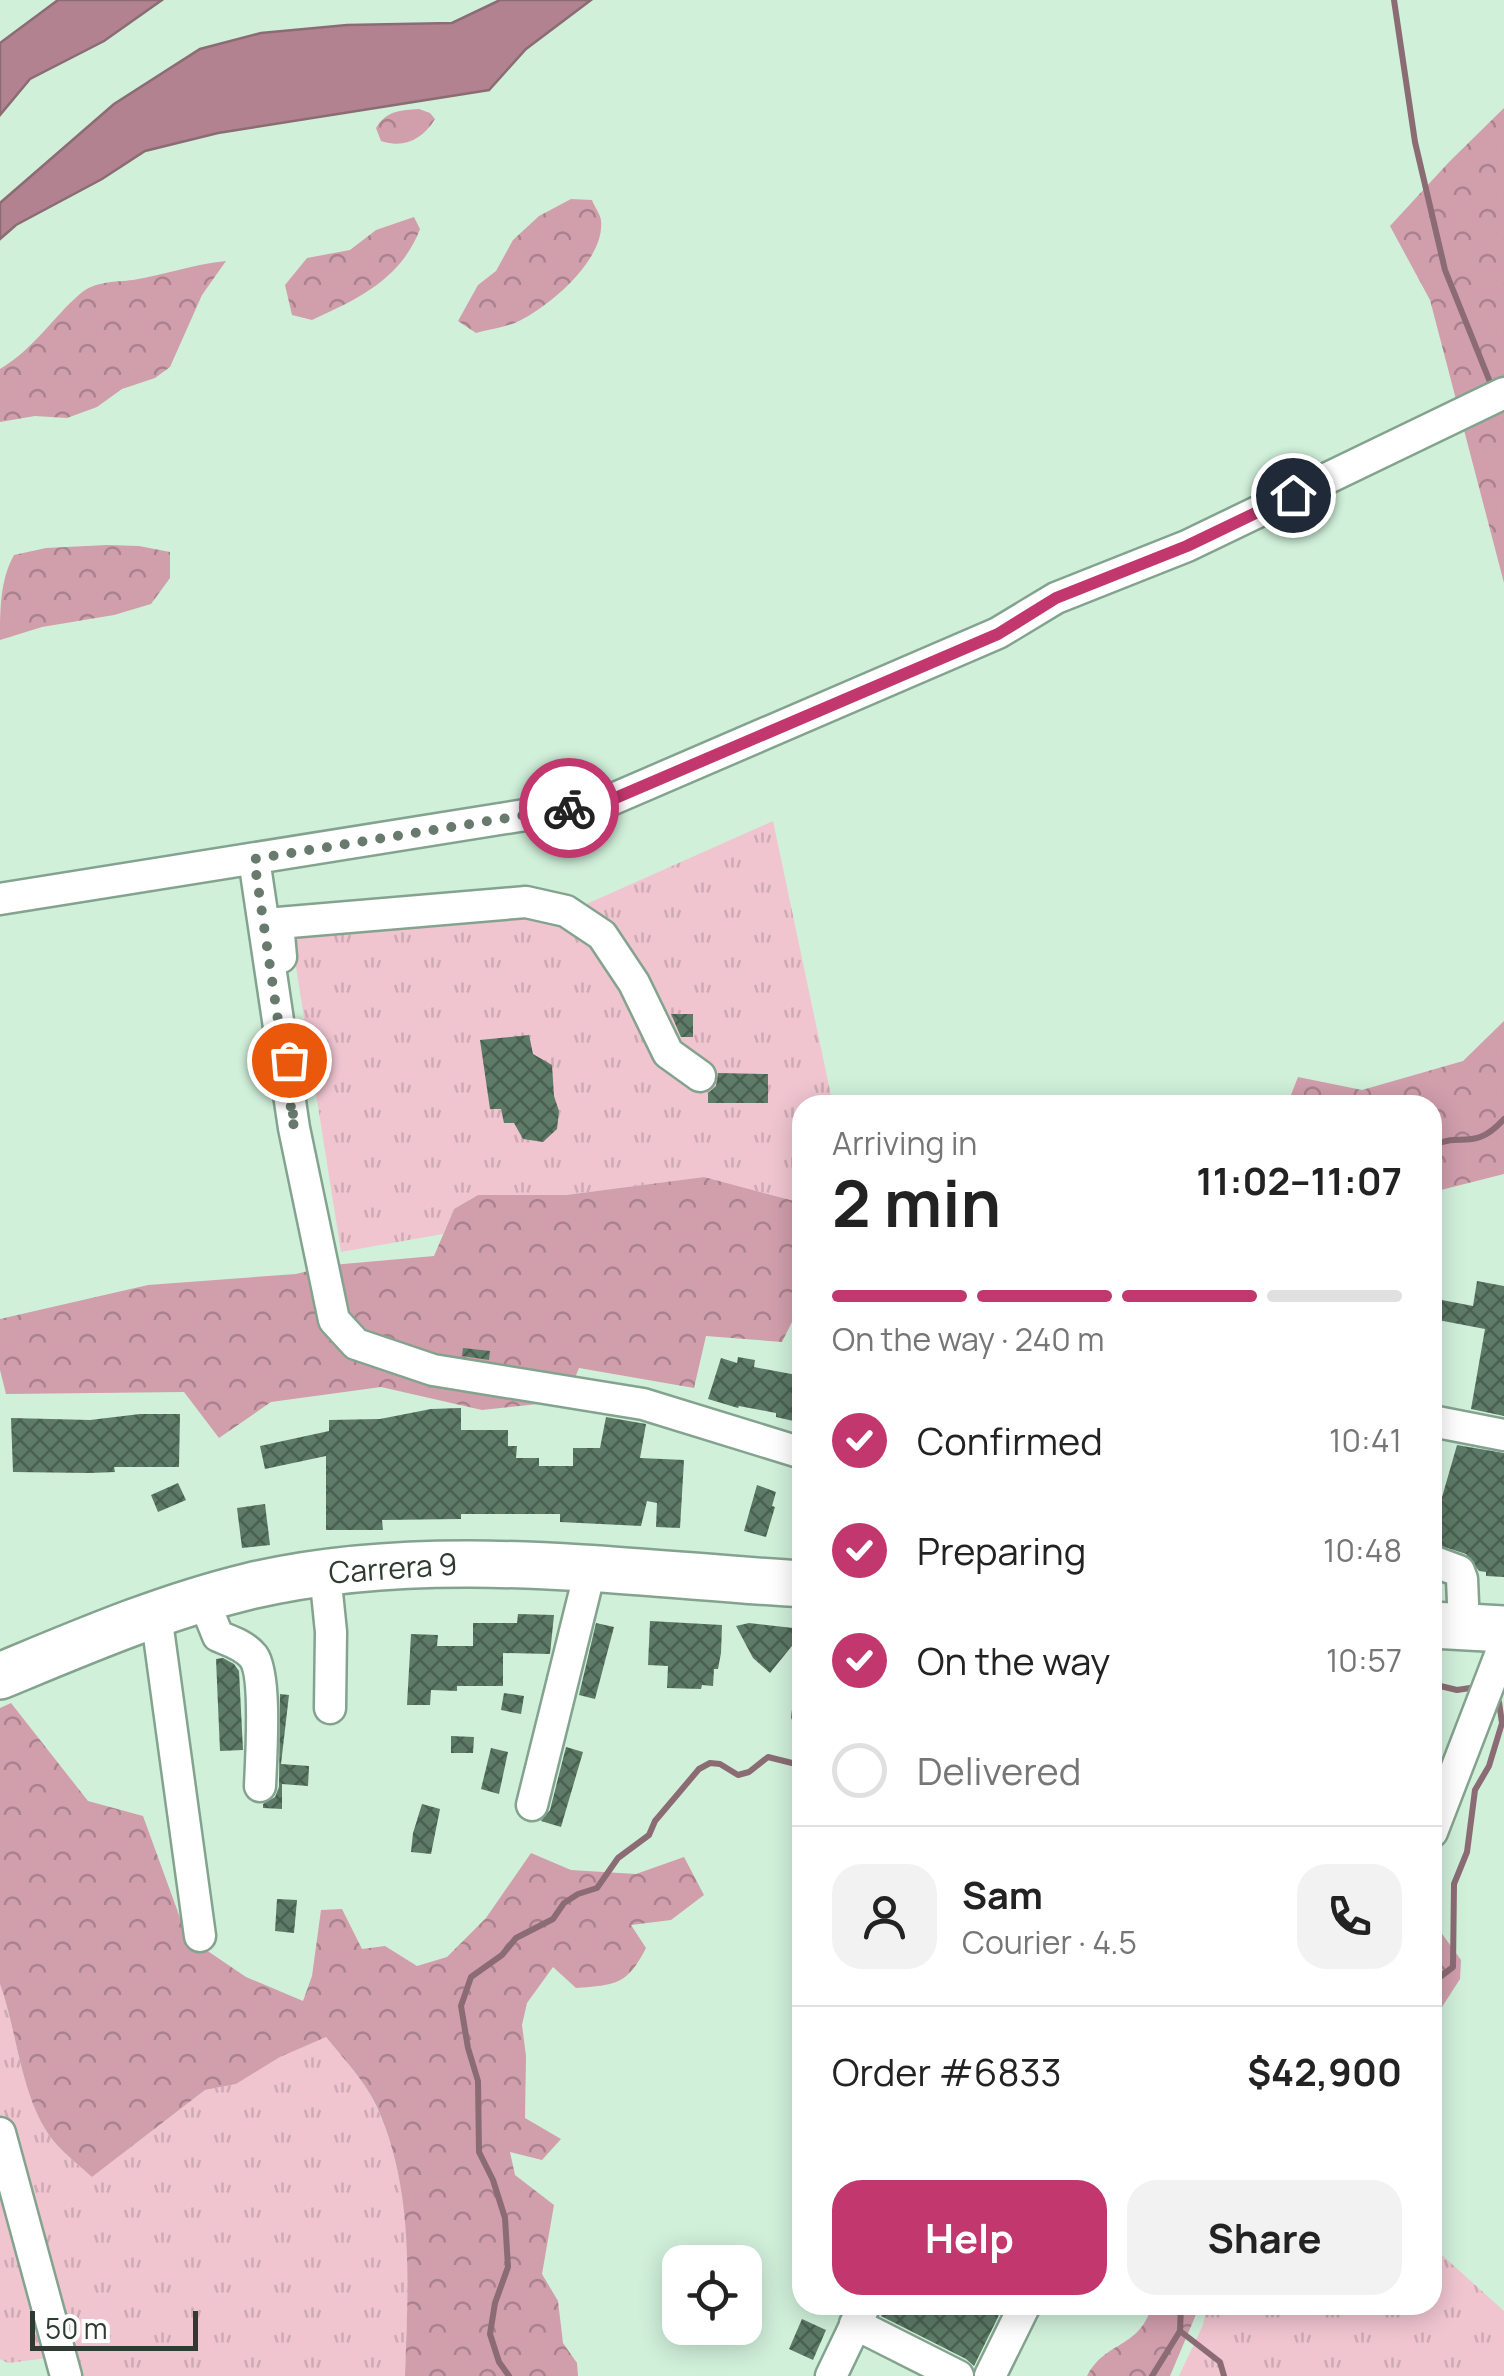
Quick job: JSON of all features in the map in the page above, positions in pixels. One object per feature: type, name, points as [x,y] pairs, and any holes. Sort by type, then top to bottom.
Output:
[{"type":"highway","name":"Carrera 9","points":[[0,1676],[203,1599],[325,1573],[476,1564],[792,1583]]},
{"type":"street","points":[[0,899],[606,802],[998,634],[1056,598],[1187,546],[1504,394]]},
{"type":"street","points":[[254,859],[294,1128],[334,1320],[356,1344],[433,1370],[644,1404],[792,1450]]},
{"type":"street","points":[[294,1128],[278,923],[526,902],[566,911],[602,935],[634,983],[668,1053],[700,1076]]},
{"type":"street","points":[[1442,1423],[1504,1436]]},
{"type":"street","points":[[1442,1565],[1459,1571],[1476,1632],[1444,1764]]},
{"type":"street","points":[[532,1805],[590,1570]]},
{"type":"street","points":[[325,1573],[331,1632],[330,1708]]},
{"type":"street","points":[[203,1599],[218,1636],[240,1645],[256,1659],[262,1697],[260,1786]]},
{"type":"street","points":[[156,1614],[200,1936]]},
{"type":"street","points":[[0,2133],[66,2376]]},
{"type":"street","points":[[831,2376],[860,2315]]},
{"type":"street","points":[[862,2315],[958,2376]]},
{"type":"street","points":[[990,2376],[1020,2315]]},
{"type":"green space","points":[[1504,108],[1504,583],[1430,300],[1390,226]]},
{"type":"green space","points":[[419,109],[435,119],[425,132],[405,143],[381,141],[376,128],[384,118]]},
{"type":"green space","points":[[571,199],[592,200],[601,221],[594,250],[574,279],[547,304],[511,324],[476,333],[458,321],[478,285],[496,271],[513,240],[539,216]]},
{"type":"green space","points":[[414,217],[420,229],[390,274],[346,304],[312,320],[292,315],[285,285],[307,258],[350,250],[376,230]]},
{"type":"green space","points":[[226,261],[202,295],[170,367],[155,378],[122,389],[97,407],[67,418],[35,416],[0,422],[0,369],[23,352],[81,293],[99,284]]},
{"type":"green space","points":[[107,545],[170,552],[170,578],[151,604],[0,640],[3,585],[14,555],[46,548]]},
{"type":"green space","points":[[773,821],[831,1095],[792,1095],[792,1200],[704,1177],[566,1195],[478,1195],[454,1209],[443,1234],[341,1252],[291,935],[564,914]]},
{"type":"green space","points":[[1504,1021],[1504,1174],[1442,1190],[1442,1095],[1291,1095],[1298,1077],[1362,1090],[1463,1061]]},
{"type":"green space","points":[[704,1177],[792,1200],[792,1322],[782,1342],[706,1336],[694,1388],[579,1368],[565,1401],[482,1410],[381,1387],[271,1402],[219,1438],[184,1392],[6,1394],[0,1370],[0,1319],[148,1285],[296,1274],[332,1265],[434,1256],[454,1209],[478,1195],[566,1195]]},
{"type":"green space","points":[[11,1703],[88,1801],[143,1816],[187,1937],[246,1977],[303,2001],[312,1976],[321,1910],[342,1909],[362,1949],[385,1946],[417,1966],[447,1957],[486,1918],[531,1853],[571,1870],[636,1874],[684,1857],[704,1895],[671,1920],[631,1925],[646,1948],[633,1969],[611,1984],[576,1988],[553,1967],[527,2003],[522,2025],[525,2118],[561,2139],[542,2160],[510,2152],[515,2175],[554,2205],[542,2274],[558,2301],[563,2343],[577,2363],[578,2376],[405,2376],[406,2238],[397,2170],[376,2105],[326,2037],[280,2057],[236,2084],[205,2090],[92,2177],[57,2145],[35,2110],[0,1984],[0,1708]]},
{"type":"green space","points":[[1442,1934],[1461,1960],[1460,1979],[1442,2007]]},
{"type":"green space","points":[[0,1984],[35,2110],[57,2145],[92,2177],[205,2090],[236,2084],[325,2036],[370,2095],[397,2169],[406,2237],[405,2376],[60,2376],[56,2357],[8,2363],[0,2359]]},
{"type":"green space","points":[[1442,2255],[1504,2311],[1504,2376],[1179,2376],[1205,2315],[1442,2315]]},
{"type":"green space","points":[[1148,2315],[1196,2315],[1170,2376],[1087,2376],[1103,2356],[1131,2337]]},
{"type":"shaded area","points":[[58,0],[162,0],[104,41],[30,79],[0,115],[0,43]]},
{"type":"shaded area","points":[[500,0],[591,0],[526,49],[489,90],[218,133],[145,151],[16,225],[0,239],[0,203],[114,104],[200,49],[261,33],[347,25],[452,23]]},
{"type":"building","points":[[671,1014],[693,1014],[693,1037],[681,1037]]},
{"type":"building","points":[[529,1035],[533,1054],[552,1065],[559,1111],[557,1129],[543,1142],[523,1139],[514,1123],[504,1123],[501,1109],[490,1109],[480,1040]]},
{"type":"building","points":[[718,1073],[768,1074],[768,1103],[708,1103],[708,1093],[716,1086]]},
{"type":"building","points":[[1477,1281],[1504,1286],[1504,1416],[1471,1409],[1485,1329],[1442,1321],[1442,1300],[1473,1306]]},
{"type":"building","points":[[463,1348],[490,1351],[489,1360],[462,1356]]},
{"type":"building","points":[[738,1357],[755,1360],[754,1367],[792,1374],[792,1421],[776,1417],[776,1413],[708,1399],[721,1358],[737,1363]]},
{"type":"building","points":[[461,1408],[461,1430],[508,1430],[508,1446],[517,1446],[516,1458],[539,1458],[539,1466],[573,1466],[573,1448],[600,1448],[606,1417],[646,1424],[640,1458],[684,1460],[680,1528],[656,1527],[657,1503],[647,1501],[641,1526],[560,1522],[560,1514],[461,1514],[461,1519],[382,1520],[383,1530],[326,1530],[326,1456],[265,1469],[260,1446],[329,1431],[329,1420],[380,1419],[431,1409]]},
{"type":"building","points":[[180,1414],[179,1467],[114,1467],[115,1472],[90,1473],[13,1472],[11,1418],[90,1420]]},
{"type":"building","points":[[1457,1445],[1504,1453],[1504,1577],[1486,1576],[1466,1554],[1442,1546],[1442,1497]]},
{"type":"building","points":[[178,1483],[186,1500],[158,1512],[151,1495]]},
{"type":"building","points":[[757,1485],[776,1492],[766,1537],[744,1531]]},
{"type":"building","points":[[265,1504],[270,1545],[242,1548],[237,1508]]},
{"type":"building","points":[[518,1614],[554,1615],[550,1654],[503,1653],[503,1686],[431,1690],[430,1705],[407,1705],[411,1634],[438,1635],[437,1646],[473,1646],[473,1623],[517,1623]]},
{"type":"building","points":[[650,1621],[722,1625],[721,1653],[718,1669],[714,1669],[713,1686],[667,1688],[668,1666],[648,1665]]},
{"type":"building","points":[[596,1623],[614,1627],[595,1699],[579,1695]]},
{"type":"building","points":[[749,1623],[792,1628],[792,1646],[770,1673],[753,1658],[736,1626]]},
{"type":"building","points":[[223,1658],[239,1671],[243,1750],[220,1751],[216,1659]]},
{"type":"building","points":[[504,1693],[524,1696],[521,1714],[501,1710]]},
{"type":"building","points":[[280,1694],[289,1695],[281,1764],[309,1766],[308,1786],[282,1784],[282,1809],[263,1808],[279,1787]]},
{"type":"building","points":[[451,1736],[474,1737],[473,1753],[451,1753]]},
{"type":"building","points":[[566,1747],[583,1752],[561,1827],[541,1821],[550,1810]]},
{"type":"building","points":[[491,1748],[508,1752],[499,1794],[481,1789]]},
{"type":"building","points":[[422,1804],[440,1809],[431,1854],[411,1852]]},
{"type":"building","points":[[277,1899],[297,1900],[294,1933],[275,1931]]},
{"type":"building","points":[[881,2315],[999,2315],[974,2366]]},
{"type":"building","points":[[802,2319],[826,2330],[813,2360],[789,2349]]},
{"type":"waterway","points":[[1394,0],[1415,142],[1445,270],[1492,387]]},
{"type":"waterway","points":[[1442,1142],[1475,1139],[1504,1119]]},
{"type":"waterway","points":[[1442,1686],[1470,1688]]},
{"type":"waterway","points":[[1442,1975],[1453,1967],[1454,1884],[1467,1852],[1475,1790],[1489,1766],[1502,1723],[1499,1702],[1492,1698]]},
{"type":"waterway","points":[[509,2376],[499,2362],[490,2334],[495,2303],[508,2267],[505,2218],[479,2152],[478,2081],[461,2006],[471,1977],[502,1955],[516,1938],[553,1919],[564,1903],[597,1888],[618,1858],[649,1835],[655,1821],[699,1769],[710,1763],[720,1764],[738,1775],[749,1772],[768,1757],[792,1763]]},
{"type":"waterway","points":[[1152,2376],[1180,2331],[1181,2315]]},
{"type":"waterway","points":[[1180,2331],[1220,2362],[1224,2376]]},
{"type":"way so far","points":[[289,1060],[294,1128],[254,859],[569,808]]},
{"type":"route","points":[[569,808],[606,802],[998,634],[1056,598],[1187,546],[1293,495]]}]
